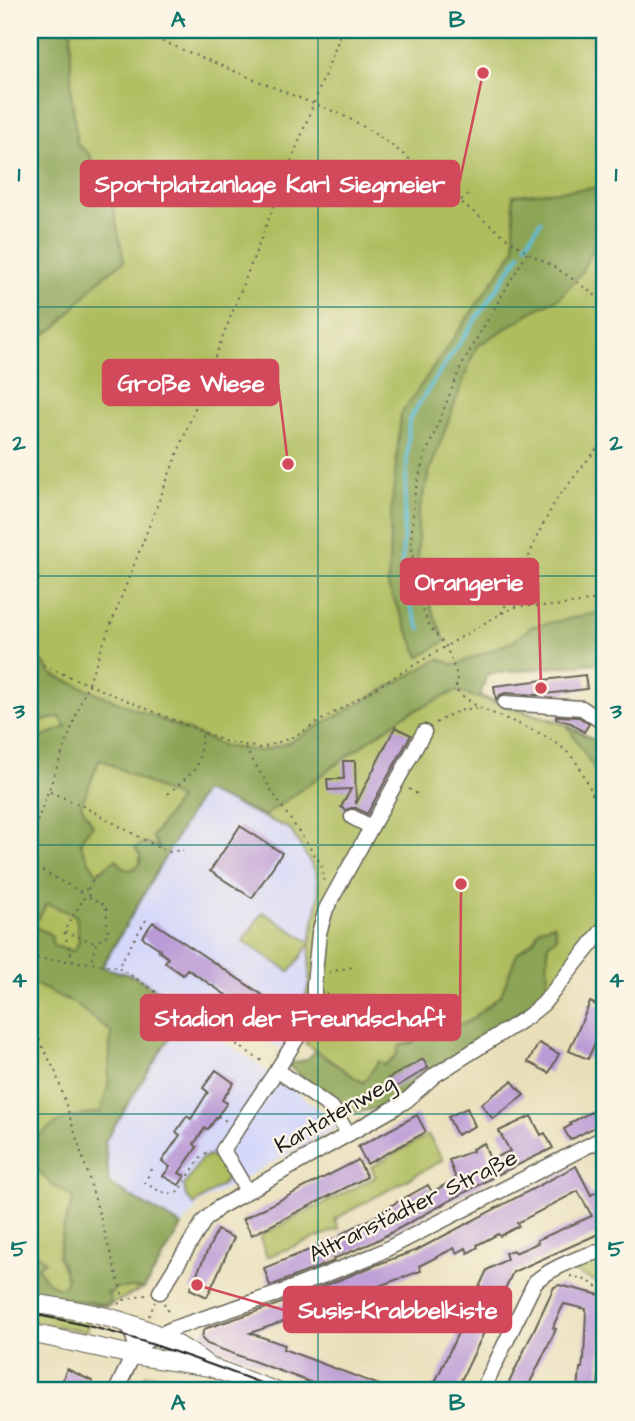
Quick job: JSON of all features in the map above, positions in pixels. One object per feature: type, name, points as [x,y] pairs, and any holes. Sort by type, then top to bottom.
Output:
[{"type":"main road","points":[[30,1303],[109,1316],[159,1335],[187,1350],[210,1367]]},
{"type":"main road","points":[[30,1333],[132,1355],[210,1367],[275,1391]]},
{"type":"street","points":[[505,703],[582,708],[605,724]]},
{"type":"street","points":[[247,1191],[223,1150],[314,1011],[319,933],[326,909],[424,732]]},
{"type":"street","points":[[352,817],[371,827]]},
{"type":"street","name":"Kantatenweg","points":[[160,1292],[204,1221],[218,1208],[407,1100],[435,1075],[527,1017],[543,1004],[605,927]]},
{"type":"street","points":[[277,1070],[333,1109],[348,1134]]},
{"type":"street","name":"Altranstädter Straße","points":[[132,1355],[146,1341],[174,1328],[276,1294],[375,1255],[605,1137]]},
{"type":"street","points":[[482,1391],[534,1282],[544,1273],[596,1252],[605,1251]]},
{"type":"street","points":[[116,1391],[132,1355],[135,1338],[128,1323]]},
{"type":"path","points":[[30,196],[34,30]]},
{"type":"path","points":[[145,30],[158,39],[337,111],[378,135],[527,253],[551,265],[605,303]]},
{"type":"path","points":[[30,841],[88,683],[314,104],[340,30]]},
{"type":"path","points":[[460,201],[468,195]]},
{"type":"path","points":[[527,253],[460,369],[424,459],[415,491],[411,541],[415,581],[421,606],[430,626],[446,646],[457,674],[456,691],[480,708],[538,733],[566,751],[584,775],[605,837]]},
{"type":"path","points":[[500,614],[517,586],[538,534],[556,500],[605,438]]},
{"type":"path","points":[[30,660],[224,741],[260,748],[295,736],[500,614],[518,606],[554,606],[605,597]]},
{"type":"path","points":[[424,732],[450,714],[467,708],[480,708]]},
{"type":"path","points":[[168,794],[197,768],[203,732]]},
{"type":"path","points":[[244,746],[321,864],[327,891],[326,909]]},
{"type":"path","points":[[49,791],[81,805],[161,849],[169,852],[183,850]]},
{"type":"path","points":[[30,864],[81,892],[84,898]]},
{"type":"path","points":[[89,897],[88,890],[97,873]]},
{"type":"path","points":[[81,892],[88,890]]},
{"type":"path","points":[[73,962],[64,932],[84,898],[89,897],[106,906],[108,934],[96,943],[91,963]]},
{"type":"path","points":[[118,967],[146,920]]},
{"type":"path","points":[[64,932],[96,943]]},
{"type":"path","points":[[30,958],[118,967],[277,1070]]},
{"type":"path","points":[[315,977],[352,967]]},
{"type":"path","points":[[30,1021],[56,1073],[124,1300]]},
{"type":"path","points":[[151,1169],[145,1183],[164,1194],[172,1194],[178,1192],[203,1154],[223,1150]]},
{"type":"path","points":[[567,1276],[579,1277],[600,1288],[605,1294]]},
{"type":"path","points":[[112,1307],[124,1300],[160,1292]]},
{"type":"path","points":[[148,1318],[153,1308]]},
{"type":"shaded area","points":[[204,790],[291,829],[316,872],[319,896],[310,943],[309,983],[301,1015],[281,1049],[233,1019],[187,1009],[136,977],[102,968]]},
{"type":"shaded area","points":[[183,1015],[250,1058],[340,1125],[200,1203],[182,1226],[109,1184],[105,1141]]},
{"type":"green space","points":[[30,30],[605,30],[605,662],[487,674],[480,696],[567,725],[605,746],[605,917],[536,1002],[472,1046],[363,1083],[305,1043],[324,1017],[314,1011],[301,1015],[309,983],[310,944],[290,972],[243,941],[263,912],[310,942],[319,896],[316,872],[290,829],[203,790],[102,967],[136,977],[187,1009],[105,1141],[109,1184],[182,1226],[144,1288],[106,1307],[30,1295]]},
{"type":"green space","points":[[30,30],[71,30],[71,89],[77,144],[89,154],[111,196],[124,261],[98,281],[56,328],[30,342]]},
{"type":"green space","points":[[605,187],[605,235],[598,239],[581,273],[559,298],[476,347],[429,473],[418,516],[418,576],[445,641],[420,657],[388,587],[391,514],[401,414],[515,249],[513,195]]},
{"type":"green space","points":[[605,611],[605,662],[487,674],[480,696],[567,725],[456,691],[405,715],[264,816],[203,791],[102,967],[136,977],[187,1009],[105,1141],[109,1184],[182,1226],[144,1288],[115,1288],[112,1293],[107,1294],[111,1297],[110,1304],[30,1293],[30,1251],[45,1261],[37,1267],[50,1284],[63,1287],[67,1279],[58,1256],[64,1225],[74,1198],[52,1185],[38,1171],[31,1143],[63,1120],[101,1112],[108,1086],[111,1032],[75,1004],[30,982],[30,742],[66,727],[60,717],[30,724],[30,647],[53,675],[227,747],[261,751],[288,743],[439,659],[455,665],[514,641],[531,627]],"holes":[[[100,759],[179,799],[152,837],[160,848],[145,842],[135,848],[140,855],[140,864],[130,870],[124,868],[117,859],[97,873],[82,847],[81,840],[93,825],[81,805]],[[47,903],[76,916],[79,941],[74,951],[53,946],[51,935],[34,926]]]},
{"type":"green space","points":[[567,725],[605,746],[605,822],[598,775]]},
{"type":"green space","points":[[554,924],[557,937],[548,944],[547,988],[536,1002],[444,1062],[381,1108],[350,1113],[287,1065],[307,1059],[316,1051],[363,1083],[379,1061],[385,1065],[396,1056],[400,1045],[413,1043],[418,1035],[468,1022],[501,995],[517,953],[534,940],[540,928]]},
{"type":"green space","points":[[428,1135],[443,1160],[335,1219],[339,1229],[267,1257],[259,1236],[376,1177],[371,1167]]},
{"type":"green space","points":[[209,1156],[222,1161],[229,1173],[224,1183],[194,1205],[186,1196],[184,1186],[201,1159]]},
{"type":"green space","points":[[605,1260],[605,1289],[575,1271]]},
{"type":"green space","points":[[30,1308],[90,1317],[86,1332],[30,1321]]},
{"type":"green space","points":[[144,1375],[191,1382],[188,1391],[147,1391],[148,1388],[140,1385]]},
{"type":"building","points":[[585,675],[587,689],[537,695],[505,693],[496,700],[494,686]]},
{"type":"building","points":[[556,716],[579,717],[589,724],[584,732],[571,723],[556,719]]},
{"type":"building","points":[[395,727],[411,735],[367,814],[356,808],[346,810],[341,807],[351,789],[328,790],[327,779],[344,779],[343,761],[355,761],[356,804]]},
{"type":"building","points":[[240,826],[282,853],[252,898],[210,871]]},
{"type":"building","points":[[153,922],[291,1014],[278,1033],[265,1024],[262,1029],[242,1016],[247,1009],[187,969],[183,975],[165,962],[168,958],[160,949],[142,937]]},
{"type":"building","points":[[590,1002],[605,1009],[605,1019],[588,1059],[569,1051]]},
{"type":"building","points":[[539,1043],[559,1054],[549,1073],[528,1062]]},
{"type":"building","points":[[423,1059],[428,1068],[393,1089],[387,1079]]},
{"type":"building","points":[[216,1070],[234,1083],[222,1100],[227,1103],[194,1144],[197,1147],[179,1173],[185,1176],[179,1185],[163,1176],[170,1167],[162,1161],[180,1135],[176,1132],[187,1116],[191,1119],[208,1092],[203,1088]]},
{"type":"building","points":[[512,1081],[524,1095],[493,1119],[481,1104]]},
{"type":"building","points":[[605,1107],[605,1122],[570,1140],[564,1129],[571,1125],[570,1123]]},
{"type":"building","points":[[467,1108],[475,1126],[457,1135],[448,1117]]},
{"type":"building","points":[[417,1115],[426,1132],[367,1164],[358,1147]]},
{"type":"building","points":[[531,1116],[541,1135],[545,1133],[553,1148],[497,1175],[372,1243],[270,1286],[264,1268],[342,1237],[341,1234],[428,1185],[432,1192],[456,1179],[449,1160],[473,1151],[472,1149],[484,1143],[490,1160],[510,1151],[499,1131]]},
{"type":"building","points":[[358,1160],[367,1177],[252,1235],[243,1219]]},
{"type":"building","points":[[576,1166],[591,1195],[605,1187],[605,1231],[513,1272],[456,1391],[431,1391],[487,1270],[507,1259],[505,1253],[513,1250],[515,1253],[538,1243],[537,1240],[592,1216],[578,1191],[517,1223],[519,1226],[477,1245],[478,1247],[468,1253],[466,1248],[457,1253],[454,1248],[419,1266],[421,1271],[250,1333],[285,1345],[283,1349],[395,1391],[334,1391],[207,1344],[202,1339],[203,1331],[207,1328],[318,1291],[317,1289],[417,1250]]},
{"type":"building","points":[[217,1230],[234,1238],[207,1297],[190,1289]]},
{"type":"building","points":[[559,1285],[600,1295],[604,1300],[598,1391],[578,1391],[580,1368],[584,1360],[586,1309],[564,1304],[553,1328],[556,1329],[526,1391],[505,1391],[554,1287]]},
{"type":"building","points":[[67,1369],[92,1381],[87,1391],[58,1391]]},
{"type":"waterway","points":[[526,244],[541,221]]},
{"type":"waterway","points":[[420,629],[401,584],[409,420],[521,253]]},
{"type":"tram line","points":[[30,1314],[126,1336],[282,1391]]},
{"type":"place","name":"Sportplatzanlage Karl Siegmeier","points":[[483,73]]},
{"type":"place","name":"Große Wiese","points":[[288,464]]},
{"type":"place","name":"Orangerie","points":[[541,688]]},
{"type":"place","name":"Stadion der Freundschaft","points":[[461,884]]},
{"type":"place","name":"Susis-Krabbelkiste","points":[[197,1285]]}]
